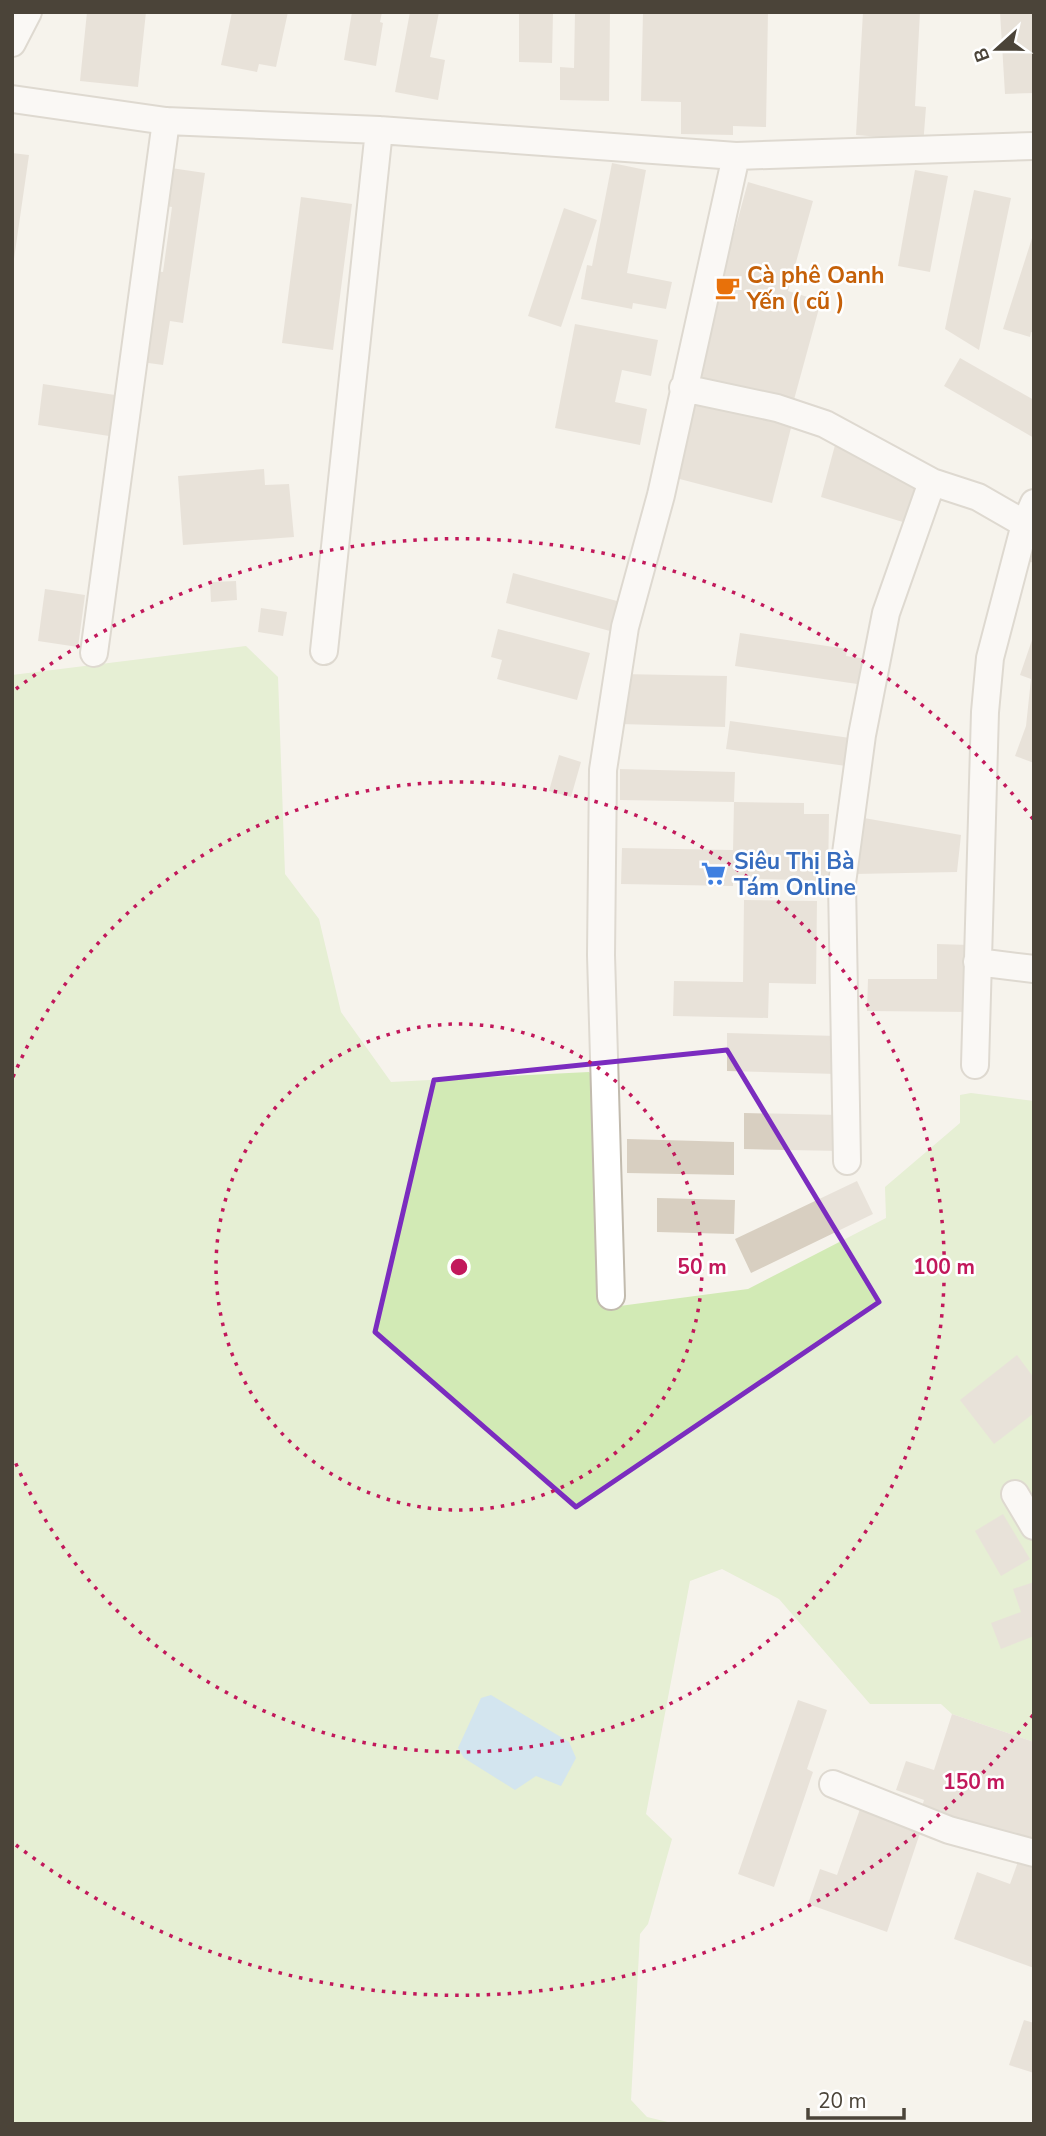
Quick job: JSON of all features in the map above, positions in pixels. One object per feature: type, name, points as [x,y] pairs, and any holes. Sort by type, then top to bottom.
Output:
[{"type":"street","points":[[12,43],[28,12]]},
{"type":"street","points":[[12,100],[166,121],[379,130],[736,156],[1034,146]]},
{"type":"street","points":[[94,653],[166,121]]},
{"type":"street","points":[[324,652],[379,130]]},
{"type":"street","points":[[611,1296],[601,955],[603,770],[625,627],[661,495],[736,156]]},
{"type":"street","points":[[683,388],[777,408],[825,424],[932,482],[1029,513],[990,658],[985,712],[975,1065]]},
{"type":"street","points":[[847,1161],[842,883],[862,735],[886,613],[932,482]]},
{"type":"street","points":[[977,962],[1034,969]]},
{"type":"street","points":[[1015,1494],[1034,1526]]},
{"type":"street","points":[[834,1784],[949,1830],[1034,1853]]},
{"type":"highlighted area","points":[[727,1050],[879,1302],[576,1507],[375,1332],[434,1080]]},
{"type":"green space","points":[[246,646],[278,677],[285,874],[319,919],[341,1012],[391,1082],[589,1072],[597,1081],[612,1307],[748,1289],[886,1218],[885,1187],[960,1123],[960,1095],[971,1093],[1034,1101],[1034,1742],[952,1714],[941,1704],[870,1704],[779,1599],[722,1569],[690,1581],[646,1814],[672,1839],[648,1924],[640,1934],[631,2100],[647,2117],[676,2124],[12,2124],[12,675]]},
{"type":"water","points":[[491,1695],[569,1742],[576,1758],[561,1786],[536,1776],[515,1790],[464,1758],[458,1748],[481,1698]]},
{"type":"building","points":[[87,12],[146,12],[138,87],[80,81]]},
{"type":"building","points":[[232,12],[288,12],[276,67],[259,64],[257,72],[221,65]]},
{"type":"building","points":[[352,12],[382,12],[380,22],[383,23],[376,66],[344,60]]},
{"type":"building","points":[[410,12],[439,12],[430,57],[445,60],[438,100],[395,92]]},
{"type":"building","points":[[519,12],[553,12],[552,63],[519,62]]},
{"type":"building","points":[[575,12],[610,12],[609,101],[560,100],[560,67],[574,68]]},
{"type":"building","points":[[643,12],[768,12],[766,127],[733,126],[733,135],[681,134],[681,102],[641,101]]},
{"type":"building","points":[[863,12],[920,12],[915,106],[926,107],[923,146],[879,144],[880,137],[856,135]]},
{"type":"building","points":[[1000,12],[1034,12],[1034,93],[1005,94]]},
{"type":"building","points":[[12,153],[29,155],[14,259],[12,259]]},
{"type":"building","points":[[612,163],[646,170],[627,273],[672,282],[666,309],[633,303],[632,309],[581,299],[587,265],[592,266]]},
{"type":"building","points":[[171,168],[205,173],[183,323],[170,321],[163,365],[141,362],[154,271],[163,272],[172,207],[165,206]]},
{"type":"building","points":[[915,170],[948,176],[930,272],[898,266]]},
{"type":"building","points":[[748,182],[813,201],[788,291],[821,301],[792,407],[694,380]]},
{"type":"building","points":[[974,190],[1011,198],[979,350],[945,329]]},
{"type":"building","points":[[301,197],[352,204],[333,350],[282,343]]},
{"type":"building","points":[[564,208],[597,220],[561,327],[528,316]]},
{"type":"building","points":[[1033,235],[1034,333],[1031,332],[1030,337],[1003,329]]},
{"type":"building","points":[[575,324],[658,340],[651,376],[622,370],[615,402],[647,409],[640,445],[555,428]]},
{"type":"building","points":[[960,358],[1034,400],[1034,438],[944,386]]},
{"type":"building","points":[[43,384],[115,395],[109,436],[38,425]]},
{"type":"building","points":[[693,394],[793,420],[772,503],[672,477]]},
{"type":"building","points":[[838,434],[919,478],[906,523],[821,497]]},
{"type":"building","points":[[264,469],[265,485],[289,484],[294,537],[183,545],[178,476]]},
{"type":"building","points":[[1034,526],[1034,563],[1021,559]]},
{"type":"building","points":[[513,573],[617,601],[610,631],[506,603]]},
{"type":"building","points":[[236,581],[237,600],[211,602],[210,582]]},
{"type":"building","points":[[45,589],[85,595],[78,647],[38,641]]},
{"type":"building","points":[[261,608],[287,612],[283,636],[258,632]]},
{"type":"building","points":[[498,629],[590,653],[577,700],[497,679],[502,660],[491,657]]},
{"type":"building","points":[[740,633],[847,649],[846,656],[868,659],[864,685],[735,666]]},
{"type":"building","points":[[1033,637],[1034,763],[1015,756],[1026,726],[1031,679],[1020,675]]},
{"type":"building","points":[[621,674],[727,676],[725,727],[620,724]]},
{"type":"building","points":[[730,721],[850,738],[846,766],[726,749]]},
{"type":"building","points":[[559,755],[581,762],[571,797],[549,791]]},
{"type":"building","points":[[620,769],[735,772],[734,802],[620,800]]},
{"type":"building","points":[[734,802],[804,803],[804,814],[829,814],[828,881],[733,878],[733,886],[621,884],[622,848],[733,850]]},
{"type":"building","points":[[864,818],[961,835],[957,872],[855,874]]},
{"type":"building","points":[[744,900],[817,901],[816,984],[769,983],[768,1018],[673,1016],[674,981],[743,982]]},
{"type":"building","points":[[937,944],[970,945],[970,1012],[867,1011],[868,979],[937,979]]},
{"type":"building","points":[[727,1033],[838,1036],[837,1074],[727,1071]]},
{"type":"building","points":[[744,1113],[841,1115],[840,1151],[744,1149]]},
{"type":"building","points":[[627,1139],[734,1142],[734,1175],[627,1173]]},
{"type":"building","points":[[857,1181],[873,1214],[751,1273],[735,1239]]},
{"type":"building","points":[[657,1198],[735,1200],[734,1234],[657,1232]]},
{"type":"building","points":[[1017,1355],[1034,1378],[1034,1413],[994,1444],[960,1400]]},
{"type":"building","points":[[1003,1514],[1030,1559],[1001,1576],[975,1531]]},
{"type":"building","points":[[1034,1582],[1034,1636],[1001,1649],[991,1623],[1021,1612],[1013,1589]]},
{"type":"building","points":[[798,1700],[827,1710],[807,1769],[813,1772],[774,1887],[738,1874]]},
{"type":"building","points":[[952,1714],[1034,1742],[1034,1847],[921,1810],[924,1800],[896,1790],[906,1761],[934,1770]]},
{"type":"building","points":[[860,1809],[921,1830],[887,1932],[808,1904],[820,1869],[837,1875]]},
{"type":"building","points":[[1019,1859],[1034,1865],[1034,1968],[954,1939],[977,1872],[1010,1884]]},
{"type":"building","points":[[1024,2020],[1034,2023],[1034,2073],[1009,2065]]},
{"type":"place","name":"Cà phê Oanh Yến ( cũ )","points":[[727,288]]},
{"type":"place","name":"Siêu Thị Bà Tám Online","points":[[714,874]]}]
